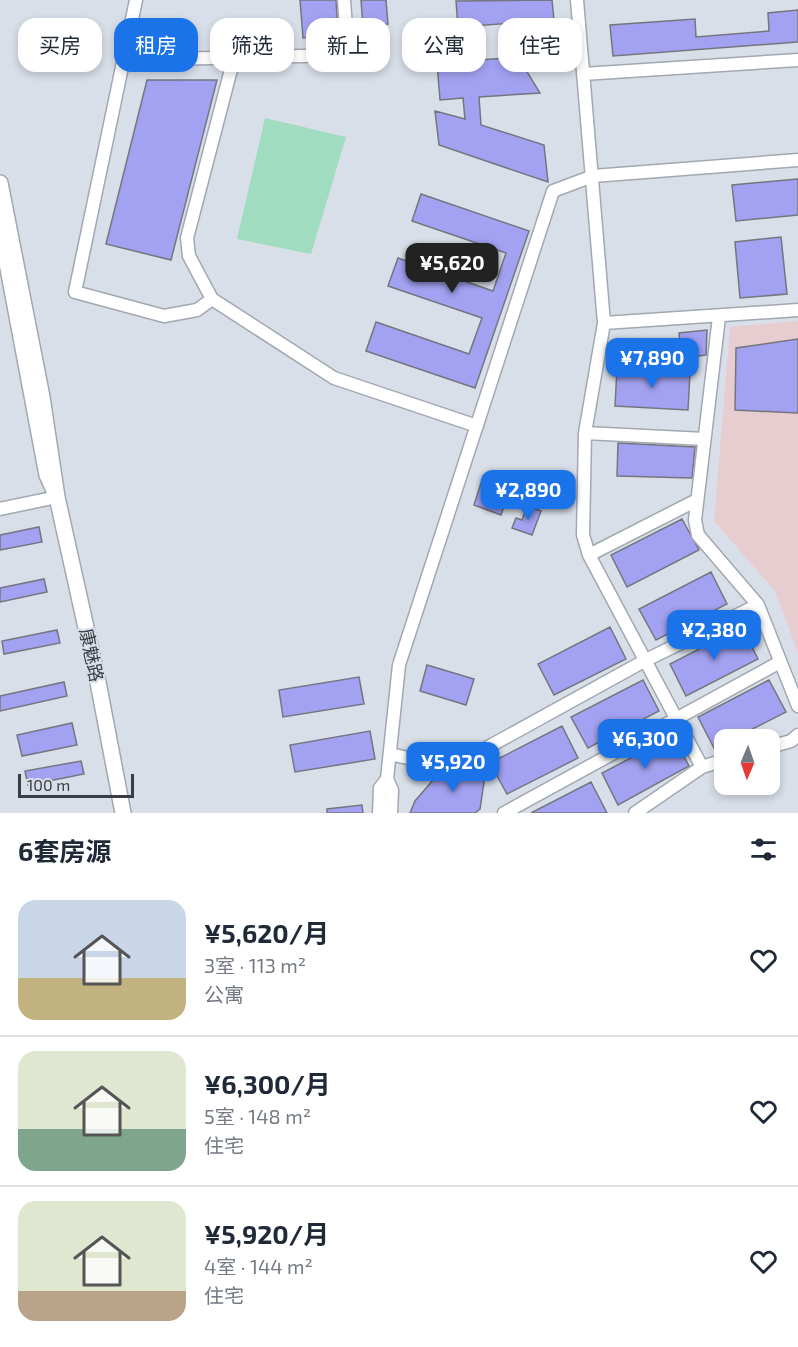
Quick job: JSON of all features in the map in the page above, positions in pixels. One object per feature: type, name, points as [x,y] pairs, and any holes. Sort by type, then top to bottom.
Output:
[{"type":"main road","name":"康魅路","points":[[0,183],[42,397],[57,497],[97,677],[123,813]]},
{"type":"main road","name":"康魅路","points":[[0,226],[47,474],[57,497],[57,528],[114,813]]},
{"type":"street","points":[[132,18],[136,0]]},
{"type":"street","points":[[294,56],[348,55],[344,0]]},
{"type":"street","points":[[577,0],[604,323],[585,434],[583,535],[589,555],[702,767]]},
{"type":"street","points":[[583,74],[798,60]]},
{"type":"street","points":[[121,72],[75,292],[164,316],[197,310],[212,300]]},
{"type":"street","points":[[230,72],[187,238],[189,256],[212,300],[334,378],[477,426]]},
{"type":"street","points":[[379,813],[380,788],[387,779],[399,665],[554,191],[593,176],[798,160]]},
{"type":"street","points":[[604,323],[798,310]]},
{"type":"street","points":[[719,317],[695,520],[698,535],[758,605],[798,706]]},
{"type":"street","points":[[585,434],[704,439]]},
{"type":"street","points":[[0,509],[57,497]]},
{"type":"street","points":[[589,555],[697,500]]},
{"type":"street","points":[[390,754],[439,765],[470,757],[646,660],[758,605]]},
{"type":"street","points":[[504,813],[780,662]]},
{"type":"street","points":[[780,744],[791,741],[798,735]]},
{"type":"street","points":[[635,813],[702,767],[714,763]]},
{"type":"street","points":[[387,779],[392,790],[391,813]]},
{"type":"shaded area","points":[[798,321],[798,653],[775,591],[714,521],[730,327]]},
{"type":"green space","points":[[265,118],[346,137],[311,254],[237,239]]},
{"type":"building","points":[[300,0],[336,0],[337,18],[306,18],[306,38],[303,38]]},
{"type":"building","points":[[361,0],[386,0],[388,18],[362,18]]},
{"type":"building","points":[[552,0],[554,18],[498,18],[498,24],[486,25],[486,18],[457,18],[456,1]]},
{"type":"building","points":[[798,10],[798,42],[613,56],[610,25],[695,19],[696,37],[769,31],[768,13]]},
{"type":"building","points":[[498,59],[498,72],[527,72],[540,93],[479,97],[481,125],[544,145],[548,182],[439,145],[435,111],[465,119],[463,98],[440,100],[438,72],[486,72],[486,60]]},
{"type":"building","points":[[147,80],[217,80],[171,260],[106,244]]},
{"type":"building","points":[[798,179],[798,215],[736,221],[732,185]]},
{"type":"building","points":[[421,194],[529,231],[475,388],[366,351],[376,322],[469,354],[482,318],[388,286],[398,258],[493,291],[506,253],[412,221]]},
{"type":"building","points":[[781,237],[787,294],[740,298],[735,242]]},
{"type":"building","points":[[707,330],[706,355],[681,358],[679,333]]},
{"type":"building","points":[[798,339],[798,413],[735,410],[736,348]]},
{"type":"building","points":[[617,368],[690,372],[688,410],[615,406]]},
{"type":"building","points":[[618,443],[695,447],[692,478],[617,476]]},
{"type":"building","points":[[481,483],[491,487],[489,494],[506,500],[501,515],[474,505]]},
{"type":"building","points":[[527,506],[541,511],[532,535],[512,528],[516,518],[522,520]]},
{"type":"building","points":[[682,519],[699,550],[627,587],[611,555]]},
{"type":"building","points":[[39,527],[42,542],[0,550],[0,535]]},
{"type":"building","points":[[711,572],[727,604],[656,640],[639,609]]},
{"type":"building","points":[[44,579],[47,592],[0,602],[0,588]]},
{"type":"building","points":[[610,627],[626,659],[554,695],[538,664]]},
{"type":"building","points":[[742,627],[758,659],[686,696],[670,664]]},
{"type":"building","points":[[57,630],[60,643],[4,654],[2,641]]},
{"type":"building","points":[[427,665],[474,679],[466,705],[420,691]]},
{"type":"building","points":[[359,677],[364,704],[283,717],[279,690]]},
{"type":"building","points":[[643,680],[659,711],[588,748],[571,717]]},
{"type":"building","points":[[769,680],[786,712],[753,729],[714,729],[714,748],[698,717]]},
{"type":"building","points":[[64,682],[67,696],[0,711],[0,696]]},
{"type":"building","points":[[72,723],[77,745],[22,756],[17,735]]},
{"type":"building","points":[[562,726],[578,758],[507,794],[490,763]]},
{"type":"building","points":[[370,731],[375,759],[295,772],[290,745]]},
{"type":"building","points":[[673,736],[689,766],[618,805],[602,773]]},
{"type":"building","points":[[81,761],[84,774],[28,785],[25,771]]},
{"type":"building","points":[[470,766],[486,769],[480,809],[475,813],[410,813],[415,801],[434,779]]},
{"type":"building","points":[[591,782],[607,813],[531,813]]},
{"type":"building","points":[[362,805],[363,813],[327,813],[327,809]]}]
